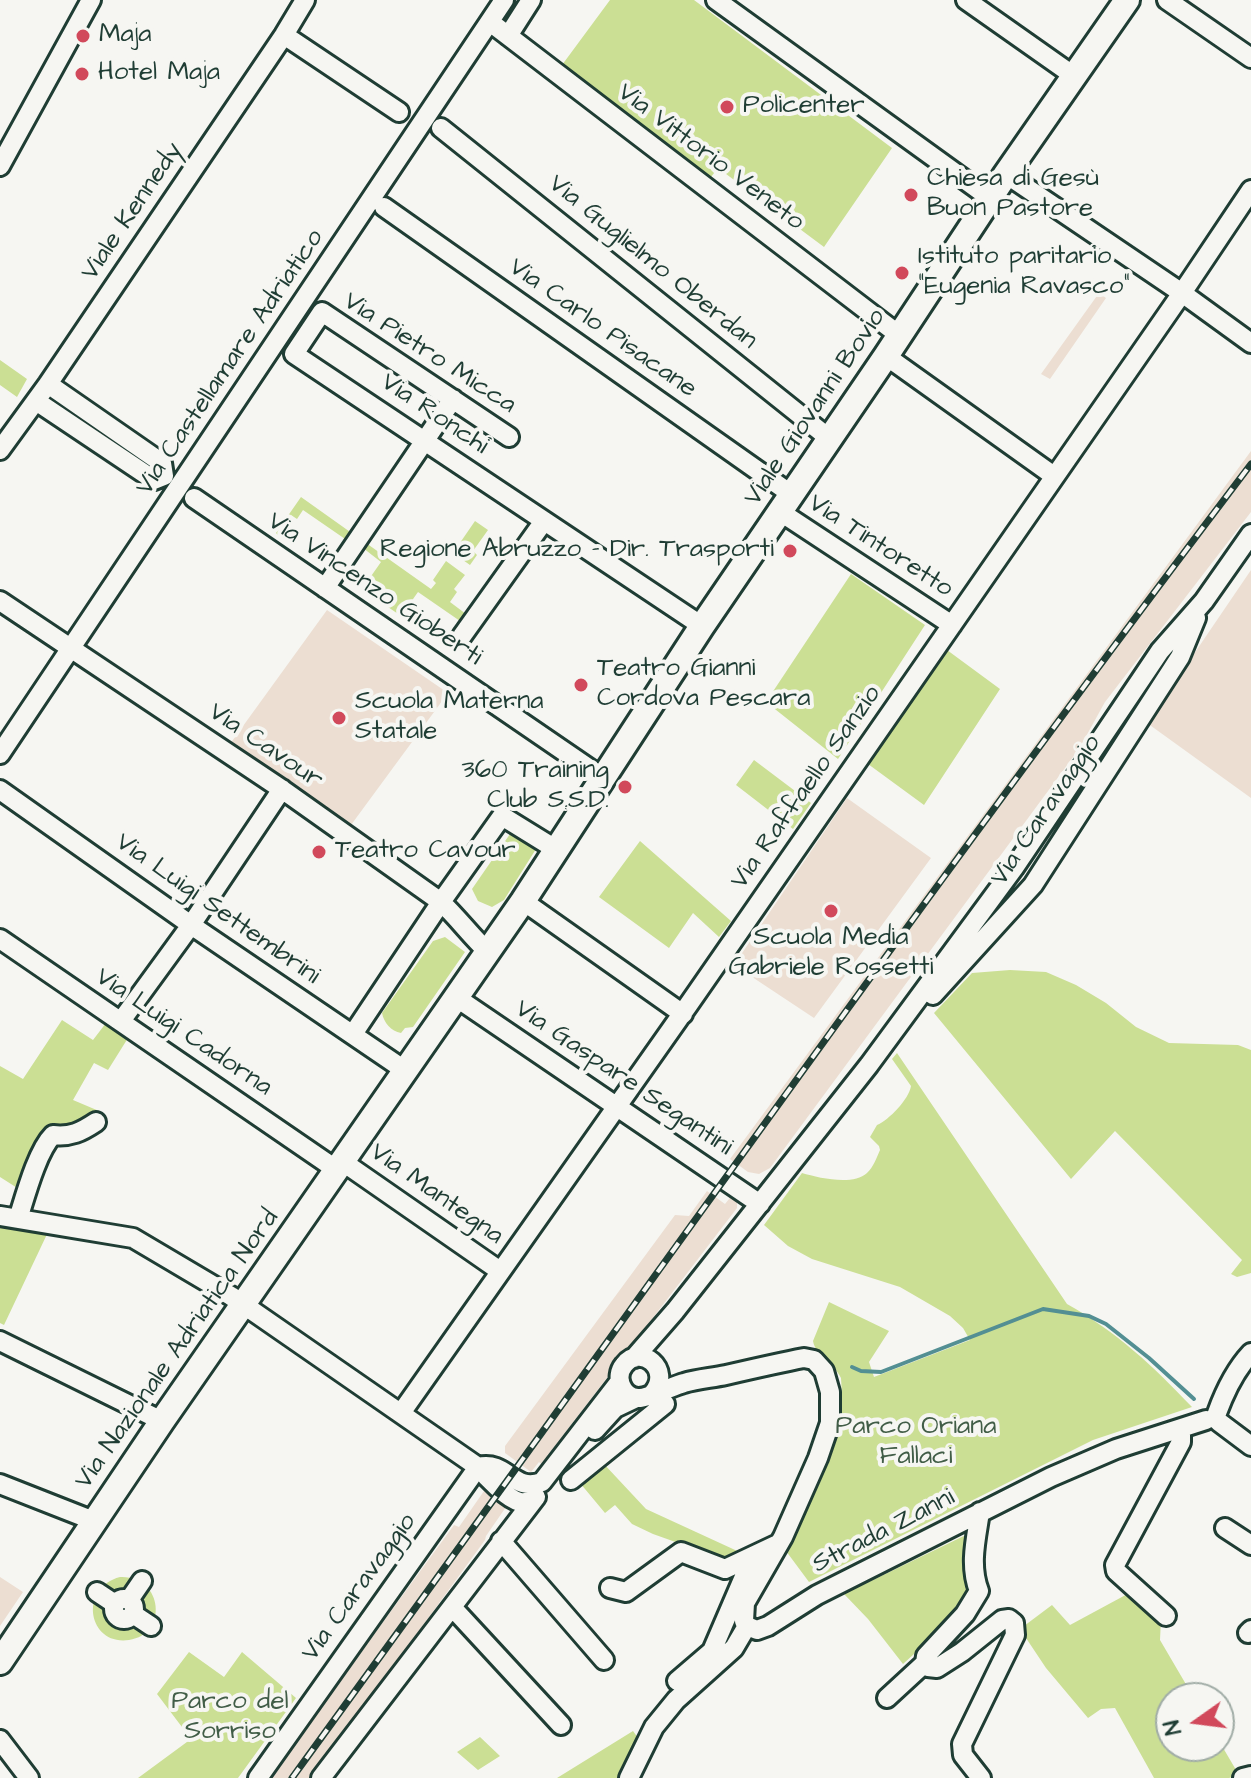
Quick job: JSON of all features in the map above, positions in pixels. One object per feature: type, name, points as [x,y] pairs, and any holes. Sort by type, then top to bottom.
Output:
[{"type":"main road","name":"Viale Giovanni Bovio","points":[[488,952],[702,626],[1127,0]]},
{"type":"main road","name":"Via Nazionale Adriatica Nord","points":[[0,1662],[162,1421],[488,952]]},
{"type":"street","points":[[0,166],[91,0]]},
{"type":"street","name":"Viale Kennedy","points":[[0,450],[48,384],[305,0]]},
{"type":"street","name":"Via Castellamare Adriatico","points":[[0,754],[504,0]]},
{"type":"street","points":[[508,36],[531,0]]},
{"type":"street","points":[[716,0],[990,198]]},
{"type":"street","points":[[966,0],[1074,76]]},
{"type":"street","points":[[1167,0],[1251,58]]},
{"type":"street","name":"Via Vittorio Veneto","points":[[490,22],[1054,476]]},
{"type":"street","points":[[284,35],[399,112]]},
{"type":"street","name":"Via Guglielmo Oberdan","points":[[441,128],[830,439]]},
{"type":"street","points":[[1006,174],[1251,343]]},
{"type":"street","name":"Via Raffaello Sanzio","points":[[401,1413],[683,1014],[1251,190]]},
{"type":"street","name":"Via Carlo Pisacane","points":[[384,207],[785,503]]},
{"type":"street","name":"Via Pietro Micca","points":[[294,354],[322,312],[509,437]]},
{"type":"street","name":"Via Ronchi","points":[[294,354],[702,626]]},
{"type":"street","points":[[36,401],[154,480],[164,476],[162,463],[48,384]]},
{"type":"street","points":[[325,588],[453,399]]},
{"type":"street","name":"Via Vincenzo Gioberti","points":[[194,498],[603,778]]},
{"type":"street","name":"Via Tintoretto","points":[[785,503],[952,625]]},
{"type":"street","points":[[462,636],[544,521]]},
{"type":"street","name":"Via Caravaggio","points":[[634,1358],[667,1322],[869,1065],[1014,868],[1160,651],[1204,601],[1251,534]]},
{"type":"street","name":"Via Cavour","points":[[0,601],[282,789],[441,902],[488,952]]},
{"type":"street","name":"Via Caravaggio","points":[[869,1065],[1033,885],[1180,657],[1204,601]]},
{"type":"street","points":[[121,1021],[191,925],[282,789]]},
{"type":"street","name":"Via Luigi Settembrini","points":[[0,790],[406,1071]]},
{"type":"street","points":[[353,1034],[502,816],[557,850]]},
{"type":"street","points":[[523,901],[683,1014]]},
{"type":"street","name":"Via Luigi Cadorna","points":[[0,939],[340,1166]]},
{"type":"street","name":"Via Gaspare Segantini","points":[[457,998],[760,1204]]},
{"type":"street","points":[[96,1122],[80,1133],[53,1135],[47,1141],[30,1183],[9,1217],[133,1238],[244,1305],[478,1467],[490,1482],[518,1501],[525,1500],[615,1408],[651,1398]]},
{"type":"street","name":"Via Mantegna","points":[[340,1166],[500,1271]]},
{"type":"street","name":"Via Caravaggio","points":[[658,1369],[657,1351],[667,1322]]},
{"type":"street","points":[[0,1341],[162,1421]]},
{"type":"street","points":[[1251,1353],[1225,1391],[1214,1418],[1251,1446]]},
{"type":"street","points":[[321,1778],[501,1541],[533,1485],[542,1482],[620,1381],[624,1364],[634,1358],[647,1358],[667,1378],[686,1382]]},
{"type":"street","name":"Strada Zanni","points":[[651,1398],[686,1382],[804,1358],[814,1360],[824,1371],[830,1392],[830,1423],[818,1458],[745,1603],[743,1618],[747,1626],[757,1630],[817,1595],[1051,1477],[1116,1449],[1214,1418]]},
{"type":"street","points":[[571,1480],[651,1398],[659,1383],[658,1369]]},
{"type":"street","points":[[620,1381],[626,1392],[651,1398]]},
{"type":"street","points":[[1166,1616],[1116,1571],[1115,1565],[1181,1442],[1181,1428]]},
{"type":"street","name":"Via Caravaggio","points":[[258,1778],[478,1467]]},
{"type":"street","points":[[0,1484],[94,1521]]},
{"type":"street","points":[[887,1698],[925,1663],[926,1656],[965,1614],[979,1591],[973,1576],[980,1512]]},
{"type":"street","points":[[1225,1528],[1251,1545]]},
{"type":"street","points":[[501,1541],[604,1660]]},
{"type":"street","points":[[610,1588],[626,1592],[681,1552],[725,1569],[770,1549]]},
{"type":"street","name":"Strada Zanni","points":[[677,1681],[712,1651],[749,1565],[770,1549]]},
{"type":"street","points":[[108,1635],[142,1581]]},
{"type":"street","points":[[97,1592],[151,1626]]},
{"type":"street","points":[[452,1607],[561,1725]]},
{"type":"street","points":[[925,1663],[937,1668],[1002,1620],[1009,1619],[1014,1623],[1015,1635],[962,1744],[963,1755],[981,1778]]},
{"type":"street","name":"Strada Zanni","points":[[629,1778],[654,1727],[676,1700],[734,1648],[747,1626]]},
{"type":"street","points":[[0,1740],[29,1778]]},
{"type":"street","points":[[1243,1778],[1251,1776]]},
{"type":"shaded area","points":[[1099,293],[1106,298],[1050,379],[1041,374]]},
{"type":"shaded area","points":[[1251,451],[1251,512],[1105,702],[1079,749],[770,1168],[759,1174],[748,1172],[730,1159]]},
{"type":"shaded area","points":[[1251,570],[1251,798],[1147,723]]},
{"type":"shaded area","name":"Scuola Materna Statale","points":[[327,610],[448,693],[351,825],[230,744]]},
{"type":"shaded area","name":"Scuola Media Gabriele Rossetti","points":[[847,798],[931,858],[814,1018],[734,965]]},
{"type":"shaded area","points":[[707,1191],[725,1204],[733,1194],[737,1197],[737,1208],[541,1464],[539,1462],[531,1472],[505,1453],[505,1446],[675,1215],[689,1216]]},
{"type":"shaded area","points":[[484,1491],[506,1507],[312,1778],[269,1778],[454,1525],[459,1527]]},
{"type":"shaded area","points":[[0,1577],[23,1592],[0,1626]]},
{"type":"green space","name":"Policenter","points":[[610,0],[694,0],[892,148],[824,247],[718,168],[711,177],[562,65]]},
{"type":"green space","points":[[0,360],[27,379],[17,397],[0,385]]},
{"type":"green space","points":[[301,497],[353,534],[348,541],[303,510],[297,519],[291,515],[278,535],[276,533]]},
{"type":"green space","points":[[475,521],[488,530],[473,551],[477,555],[470,565],[453,553]]},
{"type":"green space","points":[[366,543],[431,589],[436,583],[433,580],[446,561],[465,575],[454,589],[457,592],[450,602],[466,614],[460,621],[418,592],[401,616],[362,589],[381,562],[363,548]]},
{"type":"green space","points":[[851,574],[925,625],[838,759],[766,702]]},
{"type":"green space","points":[[947,650],[1000,689],[924,805],[868,764]]},
{"type":"green space","points":[[754,760],[811,803],[793,829],[736,785]]},
{"type":"green space","points":[[510,834],[536,849],[504,900],[492,907],[478,901],[472,889]]},
{"type":"green space","points":[[640,841],[731,921],[719,937],[693,913],[669,948],[599,897]]},
{"type":"green space","points":[[445,937],[465,952],[413,1027],[405,1028],[401,1033],[394,1030],[386,1023],[382,1013],[433,941]]},
{"type":"green space","points":[[1010,970],[1046,972],[1076,985],[1106,1003],[1136,1027],[1169,1043],[1238,1045],[1251,1050],[1251,1273],[1237,1277],[1231,1274],[1242,1260],[1115,1131],[1071,1179],[934,1013],[972,973]]},
{"type":"green space","points":[[62,1020],[93,1040],[106,1023],[128,1038],[108,1070],[94,1063],[73,1100],[99,1111],[96,1118],[58,1132],[22,1191],[0,1177],[0,1066],[23,1079]]},
{"type":"green space","name":"Parco Oriana Fallaci","points":[[897,1053],[1067,1304],[1134,1351],[1192,1407],[1093,1440],[809,1582],[786,1551],[826,1468],[839,1424],[841,1378],[813,1341],[829,1302],[889,1331],[869,1362],[874,1377],[970,1340],[950,1316],[900,1287],[812,1259],[788,1246],[764,1225],[802,1173],[845,1180],[861,1177],[869,1171],[880,1150],[870,1137],[877,1125],[903,1103],[911,1086],[892,1059]]},
{"type":"green space","points":[[0,1220],[49,1230],[4,1325],[0,1323]]},
{"type":"green space","points":[[603,1463],[646,1509],[746,1555],[726,1560],[653,1534],[632,1524],[615,1505],[605,1513],[580,1483]]},
{"type":"green space","points":[[972,1532],[973,1595],[946,1625],[903,1664],[844,1594]]},
{"type":"green space","points":[[120,1577],[145,1585],[156,1606],[151,1627],[129,1640],[104,1634],[93,1615],[98,1592]]},
{"type":"green space","points":[[1133,1591],[1161,1619],[1160,1640],[1185,1682],[1155,1682],[1155,1762],[1231,1762],[1239,1775],[1229,1778],[1154,1778],[1115,1708],[1101,1709],[1088,1718],[1046,1668],[1020,1629],[1052,1605],[1070,1625]]},
{"type":"green space","name":"Parco del Sorriso","points":[[189,1652],[224,1677],[242,1652],[296,1698],[238,1778],[138,1778],[191,1739],[157,1694]]},
{"type":"green space","points":[[633,1731],[641,1742],[622,1778],[557,1778]]},
{"type":"green space","points":[[480,1737],[500,1756],[478,1770],[457,1752]]},
{"type":"waterway","points":[[852,1367],[861,1371],[881,1372],[1043,1309],[1089,1316],[1106,1324],[1194,1399]]},
{"type":"railway","points":[[292,1778],[888,954],[1251,464]]},
{"type":"place","name":"Maja","points":[[83,36]]},
{"type":"place","name":"Hotel Maja","points":[[82,74]]},
{"type":"place","name":"Policenter","points":[[727,107]]},
{"type":"place","name":"Chiesa di Gesù Buon Pastore","points":[[911,195]]},
{"type":"place","name":"Istituto paritario \"Eugenia Ravasco\"","points":[[902,273]]},
{"type":"place","name":"Regione Abruzzo - Dir. Trasporti","points":[[790,551]]},
{"type":"place","name":"Teatro Gianni Cordova Pescara","points":[[581,685]]},
{"type":"place","name":"Scuola Materna Statale","points":[[339,718]]},
{"type":"place","name":"360 Training Club S.S.D.","points":[[625,787]]},
{"type":"place","name":"Teatro Cavour","points":[[319,852]]},
{"type":"place","name":"Scuola Media Gabriele Rossetti","points":[[831,911]]}]
